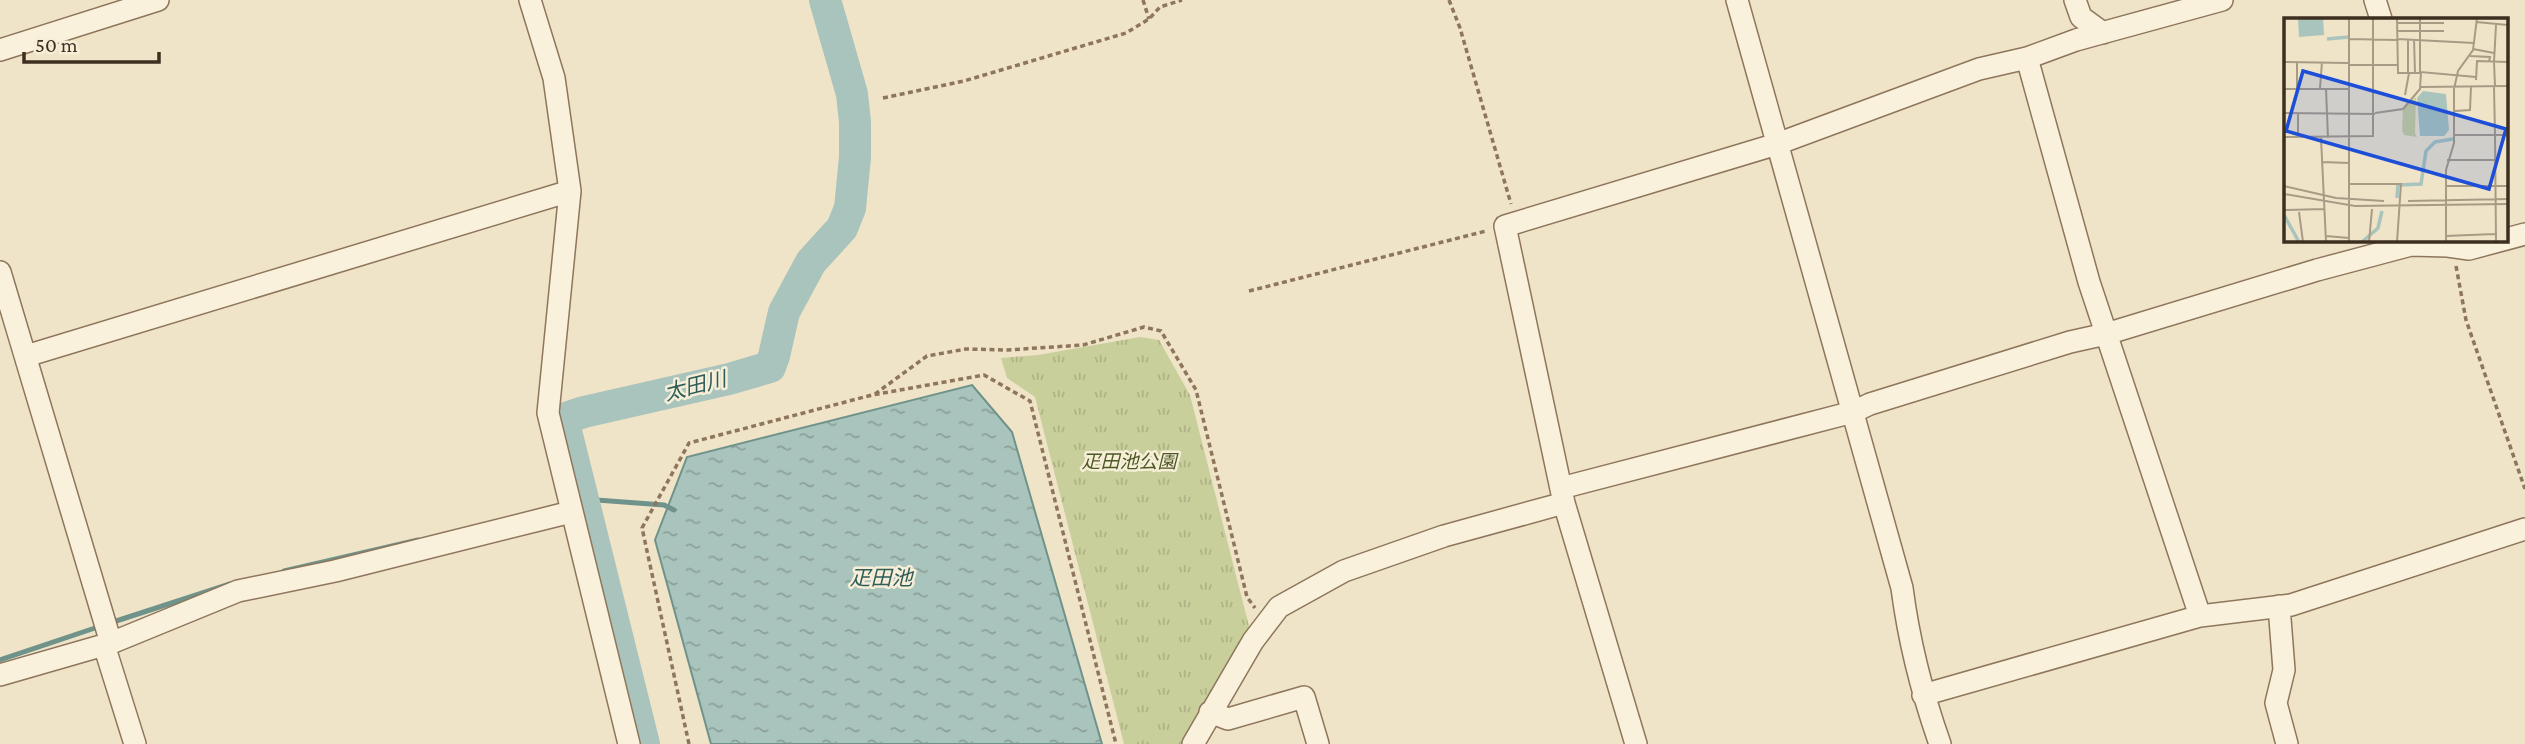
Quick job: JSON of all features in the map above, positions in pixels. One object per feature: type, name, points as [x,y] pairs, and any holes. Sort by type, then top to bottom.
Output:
[{"type":"street","points":[[0,50],[158,0]]},
{"type":"street","points":[[530,0],[554,78],[570,191],[548,413],[629,744]]},
{"type":"street","points":[[1737,0],[1902,588],[1907,628],[1923,695],[1940,744]]},
{"type":"street","points":[[2075,0],[2081,17],[2103,33]]},
{"type":"street","points":[[1636,744],[1563,495],[1510,224],[1777,144],[1979,69],[2027,58],[2076,40],[2222,0]]},
{"type":"street","points":[[2375,0],[2381,18]]},
{"type":"street","points":[[2027,58],[2089,282],[2200,616]]},
{"type":"street","points":[[26,356],[570,191]]},
{"type":"street","points":[[2508,239],[2525,234]]},
{"type":"street","points":[[1193,744],[1210,712],[1279,607],[1344,572],[1563,495],[1853,412],[1870,404],[2070,342],[2106,334],[2317,270],[2411,245],[2450,244],[2469,249],[2495,242]]},
{"type":"street","points":[[0,272],[135,744]]},
{"type":"street","points":[[0,675],[108,644],[238,591],[335,571],[571,512]]},
{"type":"street","points":[[1923,695],[2200,616],[2291,605],[2525,529]]},
{"type":"street","points":[[2279,606],[2284,670],[2276,702],[2287,744]]},
{"type":"street","points":[[1210,712],[1228,719],[1304,697],[1318,744]]},
{"type":"path","points":[[1143,0],[1149,19]]},
{"type":"path","points":[[883,98],[964,81],[1114,37],[1149,19],[1160,7],[1182,0]]},
{"type":"path","points":[[1249,291],[1510,224],[1460,28],[1449,0]]},
{"type":"path","points":[[2450,244],[2466,320],[2525,489]]},
{"type":"path","points":[[872,395],[927,356],[966,349],[1007,350],[1083,345],[1144,327],[1161,331],[1196,390],[1247,597],[1266,625]]},
{"type":"path","points":[[689,744],[642,528],[689,443],[872,395],[984,374],[1030,401],[1116,744]]},
{"type":"green space","name":"疋田池公園","points":[[1140,337],[1159,340],[1190,395],[1251,634],[1189,744],[1124,744],[1035,397],[1007,378],[1001,358],[1038,355]]},
{"type":"water","name":"疋田池","points":[[972,385],[1012,432],[1102,744],[711,744],[655,540],[687,457]]},
{"type":"waterway","name":"太田川","points":[[644,744],[563,419],[770,367],[784,312],[811,262],[842,228],[850,208],[855,157],[852,94],[825,0]]},
{"type":"waterway","points":[[573,501],[583,499],[664,505],[674,510]]},
{"type":"waterway","points":[[284,571],[418,540]]},
{"type":"waterway","points":[[110,623],[230,584]]},
{"type":"waterway","points":[[0,660],[101,626]]}]
